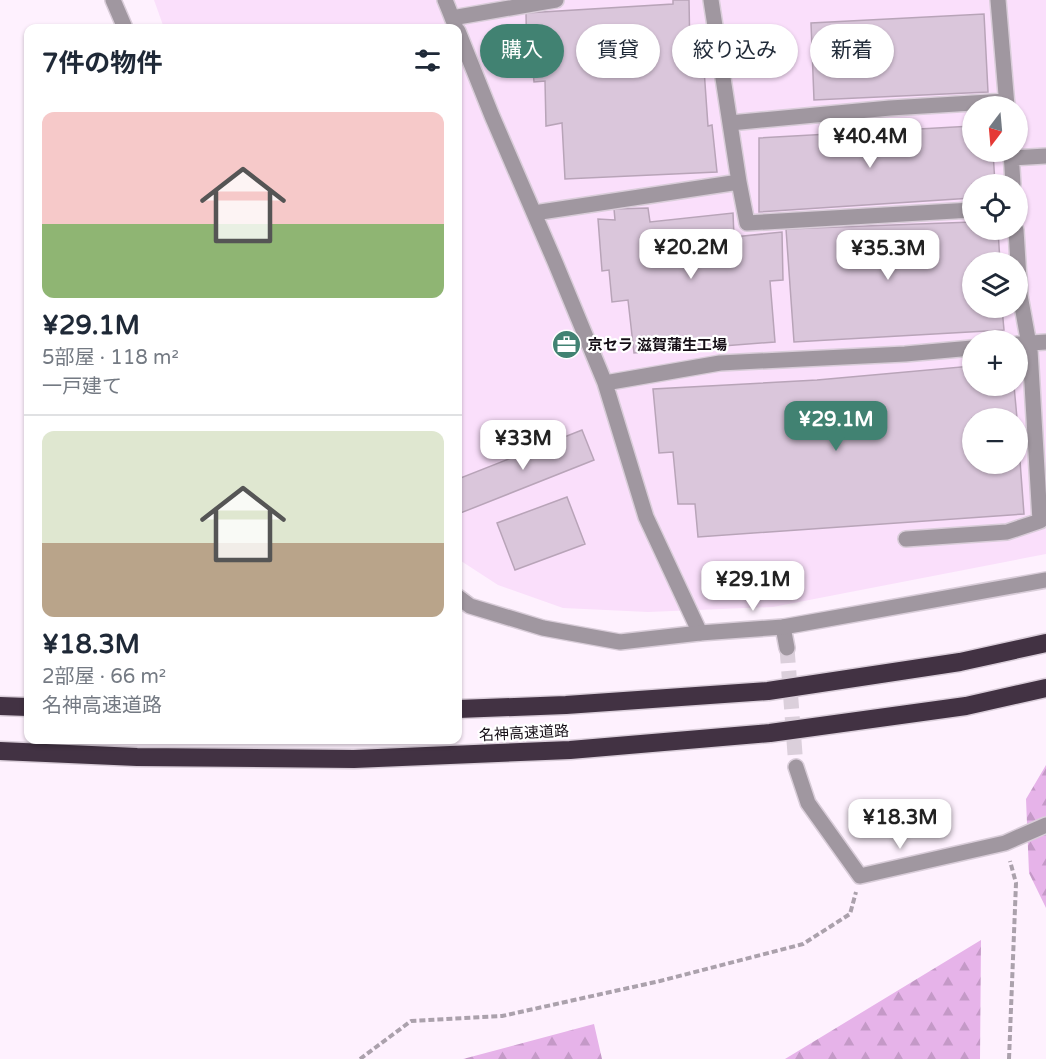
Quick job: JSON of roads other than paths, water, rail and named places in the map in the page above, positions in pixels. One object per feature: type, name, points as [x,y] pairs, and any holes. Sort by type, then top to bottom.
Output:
[{"type":"highway","name":"名神高速道路","points":[[462,709],[566,705],[768,691],[960,662],[1046,643]]},
{"type":"highway","name":"名神高速道路","points":[[0,751],[137,756],[354,759],[570,750],[770,733],[966,705],[1046,688]]},
{"type":"highway","points":[[0,706],[24,707]]},
{"type":"street","points":[[112,0],[123,24]]},
{"type":"street","points":[[445,0],[454,24]]},
{"type":"street","points":[[462,24],[556,0]]},
{"type":"street","points":[[711,0],[747,223],[962,211]]},
{"type":"street","points":[[998,0],[1006,96]]},
{"type":"street","points":[[462,43],[605,384],[646,518],[700,633]]},
{"type":"street","points":[[730,123],[890,108],[962,106]]},
{"type":"street","points":[[1028,155],[1046,156]]},
{"type":"street","points":[[534,213],[739,182]]},
{"type":"street","points":[[1017,240],[1022,330]]},
{"type":"street","points":[[1028,343],[1046,342]]},
{"type":"street","points":[[906,539],[1007,532],[1040,521],[1030,350],[1028,348]]},
{"type":"street","points":[[605,384],[720,363],[962,349]]},
{"type":"street","points":[[462,600],[470,606],[543,628],[620,642],[783,627],[1046,580]]},
{"type":"street","points":[[783,627],[787,648]]},
{"type":"street","points":[[796,767],[808,803],[860,876],[1005,843],[1046,825]]},
{"type":"tunnel","points":[[787,648],[796,767]]},
{"type":"place","name":"京セラ 滋賀蒲生工場","points":[[567,345]]}]
